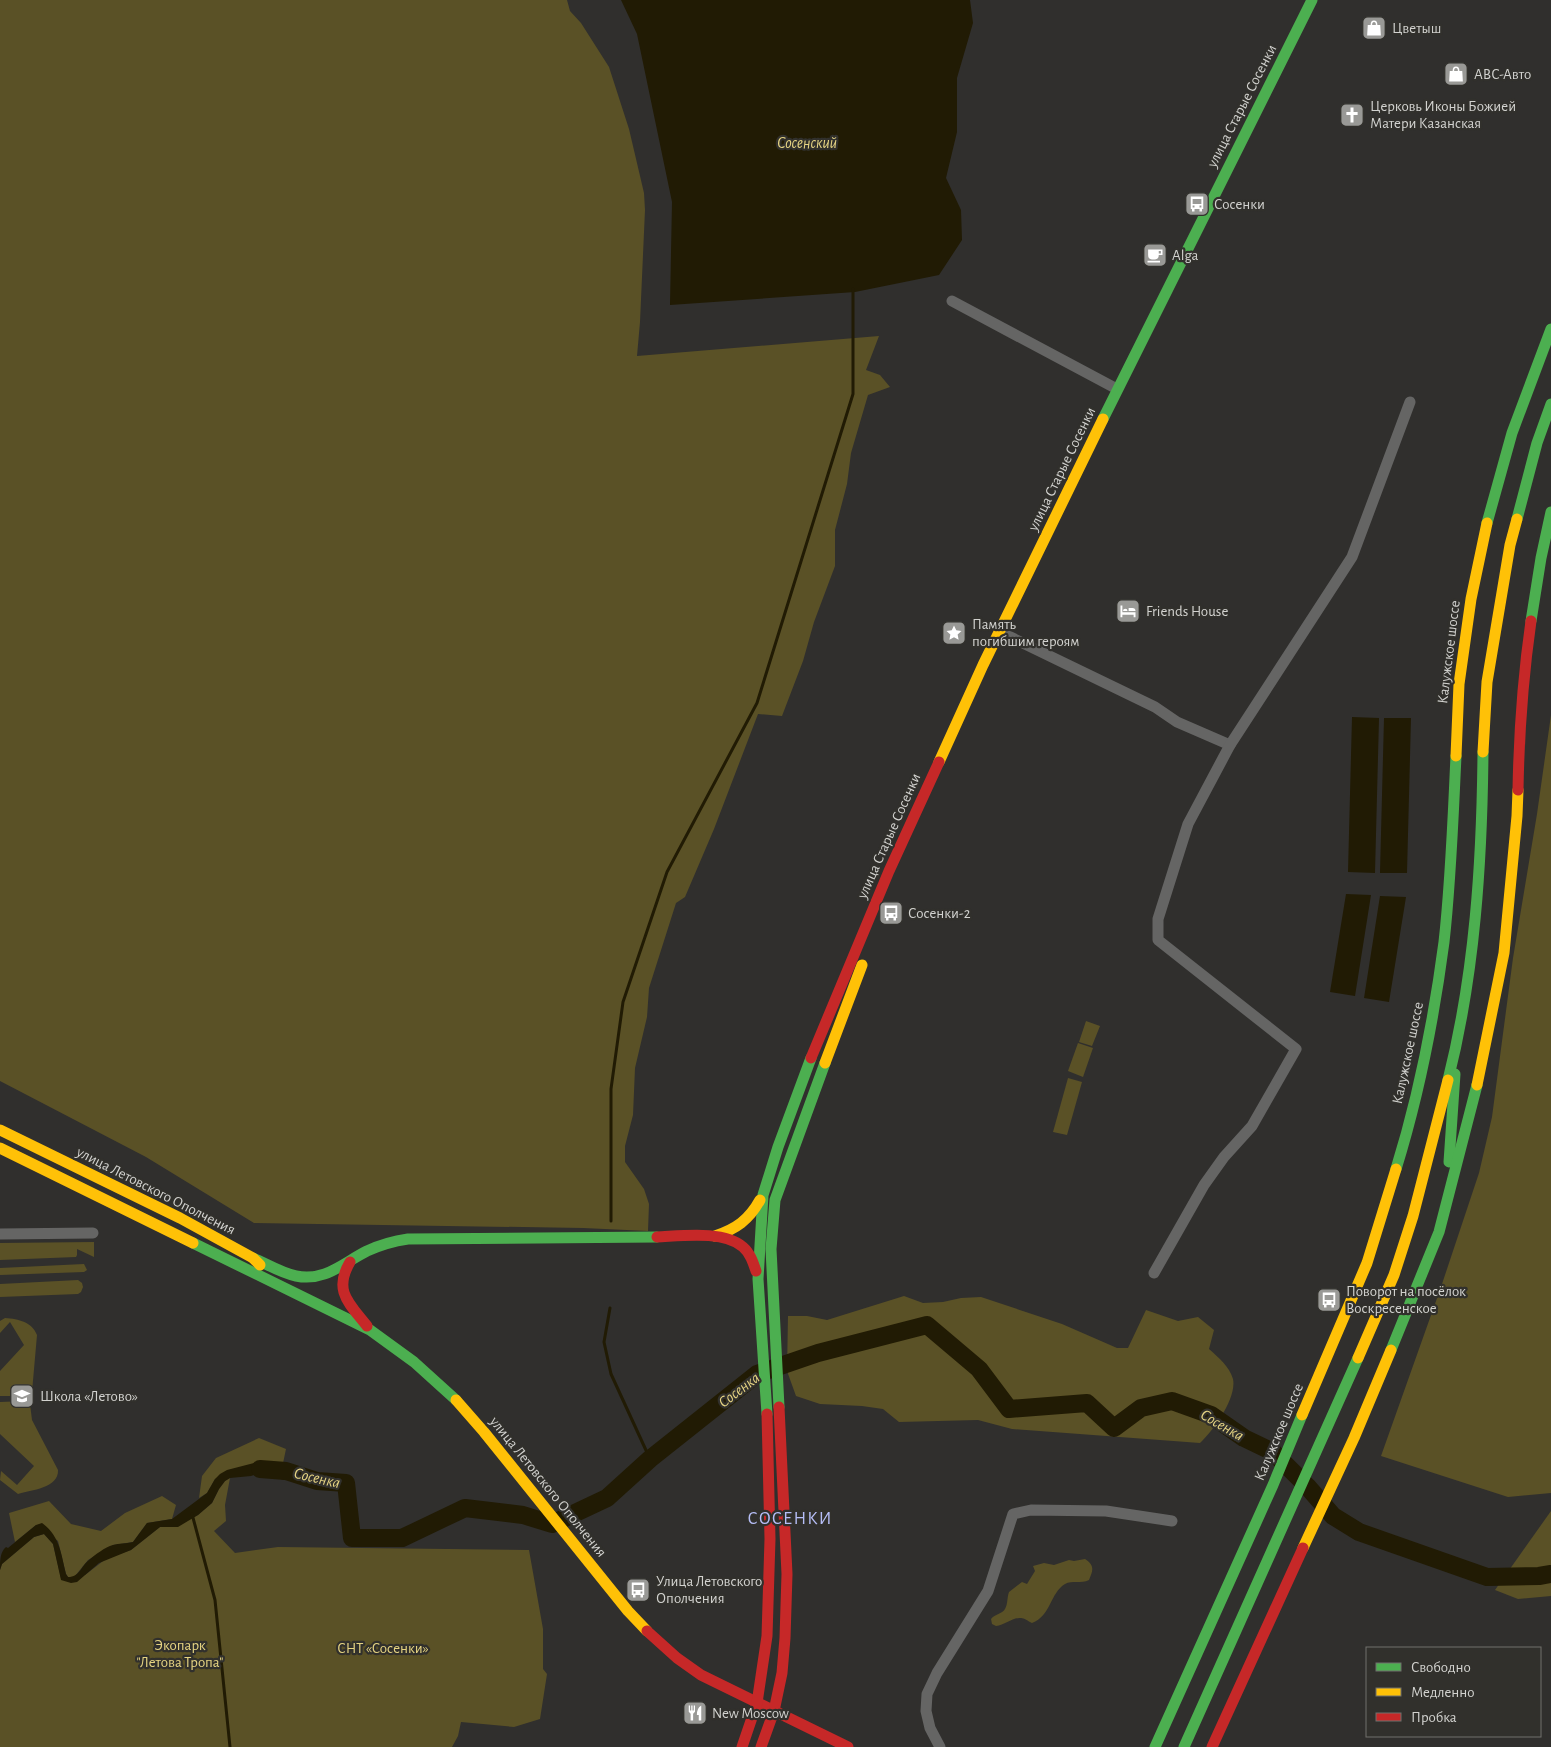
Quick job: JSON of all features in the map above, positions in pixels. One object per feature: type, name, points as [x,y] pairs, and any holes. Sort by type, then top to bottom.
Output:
[{"type":"main road","name":"улица Старые Сосенки","points":[[761,1747],[774,1711],[782,1672],[787,1574],[771,1249],[775,1200],[846,1004],[877,926],[1004,634],[1117,390],[1312,0]]},
{"type":"main road","name":"улица Старые Сосенки","points":[[742,1747],[757,1703],[767,1636],[770,1539],[767,1420],[758,1279],[763,1194],[778,1147],[808,1066],[908,828],[1322,0]]},
{"type":"main road","name":"Калужское шоссе","points":[[1155,1747],[1273,1485],[1367,1263],[1395,1174],[1429,1040],[1444,941],[1451,849],[1459,684],[1471,599],[1488,516],[1512,433],[1551,328]]},
{"type":"main road","points":[[1445,1207],[1458,1043],[1477,908],[1482,834],[1484,718],[1487,682],[1510,546],[1537,442],[1551,404]]},
{"type":"main road","points":[[1212,1747],[1354,1438],[1411,1304],[1439,1232],[1474,1099],[1504,952],[1517,816],[1519,734],[1525,664],[1541,558],[1551,512]]},
{"type":"main road","points":[[1184,1747],[1292,1508],[1394,1275],[1413,1216],[1458,1043]]},
{"type":"main road","name":"улица Летовского Ополчения","points":[[0,1130],[180,1218],[253,1258],[290,1292]]},
{"type":"main road","name":"улица Летовского Ополчения","points":[[0,1148],[370,1330],[414,1362],[452,1395],[628,1611],[654,1639],[701,1675],[848,1747]]},
{"type":"main road","points":[[716,1236],[732,1231],[747,1221],[763,1194]]},
{"type":"main road","points":[[253,1258],[283,1272],[303,1277],[316,1277],[329,1274],[365,1252],[385,1243],[408,1239],[716,1236],[728,1238],[743,1246],[753,1262],[758,1279]]},
{"type":"main road","points":[[350,1262],[341,1280],[342,1288],[345,1298],[370,1330]]},
{"type":"street","points":[[952,301],[1117,390]]},
{"type":"street","points":[[1154,1273],[1204,1185],[1224,1157],[1252,1126],[1296,1049],[1158,940],[1158,919],[1186,831],[1230,745],[1352,557],[1410,402]]},
{"type":"street","points":[[1004,634],[1154,707],[1177,722],[1230,745]]},
{"type":"street","points":[[0,1234],[93,1233]]},
{"type":"street","points":[[940,1747],[930,1728],[926,1711],[927,1694],[941,1665],[988,1592],[1013,1514],[1031,1510],[1106,1511],[1172,1521]]},
{"type":"green space","points":[[0,0],[567,0],[570,11],[581,23],[609,67],[629,129],[644,193],[645,210],[637,356],[879,336],[866,370],[880,375],[890,387],[868,395],[851,453],[847,484],[835,530],[835,566],[814,622],[803,661],[782,716],[758,714],[714,829],[685,897],[676,903],[649,988],[647,1017],[635,1068],[633,1115],[625,1146],[625,1162],[644,1189],[649,1204],[648,1231],[583,1228],[254,1223],[146,1157],[0,1081]]},
{"type":"green space","points":[[1551,715],[1551,1493],[1508,1497],[1381,1456],[1479,1173],[1492,1117],[1513,958]]},
{"type":"green space","points":[[1086,1021],[1100,1026],[1092,1046],[1079,1042]]},
{"type":"green space","points":[[1078,1043],[1093,1048],[1083,1077],[1068,1071]]},
{"type":"green space","points":[[1068,1078],[1082,1082],[1067,1135],[1053,1132]]},
{"type":"green space","points":[[94,1242],[94,1257],[77,1249],[76,1257],[0,1260],[0,1243]]},
{"type":"green space","points":[[84,1264],[87,1270],[84,1272],[0,1275],[0,1268]]},
{"type":"green space","points":[[78,1280],[82,1283],[83,1287],[78,1294],[0,1297],[0,1284]]},
{"type":"green space","points":[[904,1296],[923,1303],[981,1297],[1062,1324],[1117,1348],[1128,1348],[1146,1310],[1178,1321],[1198,1317],[1214,1330],[1209,1349],[1223,1362],[1231,1374],[1233,1387],[1231,1395],[1223,1414],[1200,1443],[1012,1429],[978,1420],[899,1422],[883,1409],[820,1404],[796,1396],[787,1371],[788,1316],[807,1316],[827,1320]]},
{"type":"green space","points":[[5,1318],[15,1319],[28,1324],[37,1335],[32,1392],[28,1396],[0,1396],[0,1371],[24,1345],[10,1322],[0,1333],[0,1321]]},
{"type":"green space","points":[[26,1401],[30,1404],[32,1420],[58,1470],[54,1481],[43,1487],[18,1494],[0,1480],[1,1471],[17,1485],[34,1466],[0,1434],[0,1402]]},
{"type":"green space","points":[[259,1438],[286,1449],[282,1468],[272,1464],[215,1479],[207,1493],[199,1498],[202,1476],[216,1458]]},
{"type":"green space","points":[[230,1478],[225,1505],[226,1521],[214,1531],[235,1553],[278,1547],[529,1550],[543,1629],[543,1669],[547,1674],[540,1719],[514,1727],[461,1722],[458,1736],[452,1747],[0,1747],[0,1570],[2,1564],[34,1537],[44,1534],[53,1544],[61,1578],[68,1577],[58,1541],[36,1525],[15,1542],[9,1513],[49,1501],[71,1524],[101,1531],[125,1513],[162,1496],[176,1505],[172,1519],[147,1523],[133,1542],[113,1545],[88,1560],[75,1576],[85,1575],[107,1558],[131,1550],[160,1527],[198,1515],[212,1503],[219,1489]]},
{"type":"green space","points":[[1551,1511],[1551,1596],[1518,1599],[1495,1590]]},
{"type":"green space","points":[[1085,1559],[1092,1566],[1089,1580],[1065,1584],[1056,1593],[1047,1610],[1038,1620],[1032,1623],[1018,1618],[996,1626],[992,1624],[991,1619],[1005,1609],[1009,1592],[1022,1582],[1027,1584],[1035,1571],[1033,1566],[1044,1563],[1054,1565],[1069,1560]]},
{"type":"water","name":"Сосенский","points":[[621,0],[970,0],[973,23],[957,78],[957,132],[946,178],[961,210],[962,240],[939,275],[855,292],[670,305],[672,202],[637,34]]},
{"type":"water","points":[[1352,717],[1379,718],[1375,873],[1348,872]]},
{"type":"water","points":[[1384,718],[1411,718],[1407,873],[1380,873]]},
{"type":"water","points":[[1346,894],[1371,895],[1355,996],[1330,992]]},
{"type":"water","points":[[1380,896],[1406,897],[1389,1002],[1364,998]]},
{"type":"water","points":[[254,1463],[272,1464],[282,1468],[284,1480],[259,1473],[251,1476],[230,1478],[219,1489],[212,1503],[198,1515],[178,1527],[160,1527],[131,1550],[99,1563],[77,1582],[71,1583],[61,1580],[53,1544],[44,1534],[34,1537],[2,1564],[0,1570],[4,1549],[8,1548],[36,1525],[42,1523],[53,1534],[61,1553],[66,1574],[68,1577],[72,1577],[80,1571],[86,1562],[103,1549],[115,1544],[133,1542],[147,1523],[172,1519],[207,1493],[220,1474],[227,1470]]},
{"type":"waterway","points":[[611,1221],[611,1089],[623,1002],[667,872],[757,703],[853,394],[853,289]]},
{"type":"waterway","points":[[610,1308],[604,1342],[611,1374],[650,1459]]},
{"type":"waterway","name":"Сосенка","points":[[260,1469],[286,1471],[317,1481],[346,1483],[352,1538],[402,1538],[465,1508],[523,1515],[552,1524],[607,1498],[650,1459],[757,1374],[818,1353],[927,1325],[979,1369],[1009,1409],[1087,1403],[1114,1428],[1141,1408],[1172,1401],[1211,1415],[1244,1438],[1273,1452],[1307,1486],[1333,1516],[1359,1532],[1487,1577],[1551,1574]]},
{"type":"waterway","points":[[192,1514],[215,1600],[230,1747]]},
{"type":"traffic: fast","points":[[1103,419],[1312,0]]},
{"type":"traffic: fast","points":[[1487,523],[1512,433],[1551,329]]},
{"type":"traffic: fast","points":[[1517,519],[1537,443],[1551,404]]},
{"type":"traffic: fast","points":[[1531,621],[1541,558],[1551,512]]},
{"type":"traffic: fast","points":[[1448,1080],[1465,999],[1471,958],[1479,876],[1483,752]]},
{"type":"traffic: fast","points":[[1396,1169],[1419,1085],[1440,971],[1448,896],[1456,756]]},
{"type":"traffic: fast","points":[[767,1414],[758,1279],[763,1195],[778,1147],[811,1058]]},
{"type":"traffic: fast","points":[[779,1407],[771,1249],[775,1200],[825,1063]]},
{"type":"traffic: fast","points":[[1449,1162],[1455,1074]]},
{"type":"traffic: fast","points":[[1391,1350],[1439,1232],[1477,1085]]},
{"type":"traffic: fast","points":[[253,1258],[285,1273],[306,1277],[325,1274],[367,1251],[392,1242],[408,1239],[657,1237]]},
{"type":"traffic: fast","points":[[193,1243],[370,1330],[414,1362],[456,1400]]},
{"type":"traffic: fast","points":[[1184,1747],[1358,1358]]},
{"type":"traffic: fast","points":[[1155,1747],[1273,1485],[1302,1415]]},
{"type":"traffic: slow","points":[[939,762],[983,665],[1103,419]]},
{"type":"traffic: slow","points":[[1483,752],[1487,682],[1510,545],[1517,519]]},
{"type":"traffic: slow","points":[[1456,756],[1459,684],[1471,599],[1487,523]]},
{"type":"traffic: slow","points":[[1477,1085],[1504,953],[1518,790]]},
{"type":"traffic: slow","points":[[825,1063],[862,965]]},
{"type":"traffic: slow","points":[[1358,1358],[1394,1275],[1413,1216],[1448,1080]]},
{"type":"traffic: slow","points":[[0,1130],[180,1218],[253,1258],[260,1265]]},
{"type":"traffic: slow","points":[[0,1148],[193,1243]]},
{"type":"traffic: slow","points":[[1302,1415],[1367,1263],[1396,1169]]},
{"type":"traffic: slow","points":[[715,1236],[741,1223],[760,1200]]},
{"type":"traffic: slow","points":[[1303,1548],[1354,1438],[1391,1350]]},
{"type":"traffic: slow","points":[[456,1400],[628,1611],[647,1631]]},
{"type":"traffic: jam","points":[[1518,790],[1522,705],[1531,621]]},
{"type":"traffic: jam","points":[[811,1058],[889,871],[939,762]]},
{"type":"traffic: jam","points":[[657,1237],[702,1235],[725,1238],[745,1249],[756,1271]]},
{"type":"traffic: jam","points":[[350,1262],[345,1272],[343,1289],[349,1303],[367,1326]]},
{"type":"traffic: jam","points":[[761,1747],[774,1711],[782,1673],[785,1638],[787,1574],[779,1407]]},
{"type":"traffic: jam","points":[[742,1747],[757,1703],[767,1636],[770,1539],[767,1414]]},
{"type":"traffic: jam","points":[[1212,1747],[1303,1548]]},
{"type":"traffic: jam","points":[[647,1631],[677,1658],[701,1675],[848,1747]]},
{"type":"place","name":"Цветыш","points":[[1374,28]]},
{"type":"place","name":"АВС-Авто","points":[[1456,74]]},
{"type":"place","name":"Церковь Иконы Божией Матери Казанская","points":[[1352,115]]},
{"type":"place","name":"Сосенки","points":[[1197,204]]},
{"type":"place","name":"Alga","points":[[1155,255]]},
{"type":"place","name":"Friends House","points":[[1128,611]]},
{"type":"place","name":"Память погибшим героям","points":[[954,633]]},
{"type":"place","name":"Сосенки-2","points":[[891,913]]},
{"type":"place","name":"Поворот на посёлок Воскресенское","points":[[1329,1300]]},
{"type":"place","name":"Школа «Летово»","points":[[22,1396]]},
{"type":"place","name":"Улица Летовского Ополчения","points":[[638,1590]]},
{"type":"place","name":"New Moscow","points":[[695,1713]]},
{"type":"district","name":"СОСЕНКИ","points":[[790,1519]]},
{"type":"park label","name":"СНТ «Сосенки»","points":[[383,1648]]},
{"type":"park label","name":"Экопарк \"Летова Тропа\"","points":[[180,1654]]}]
